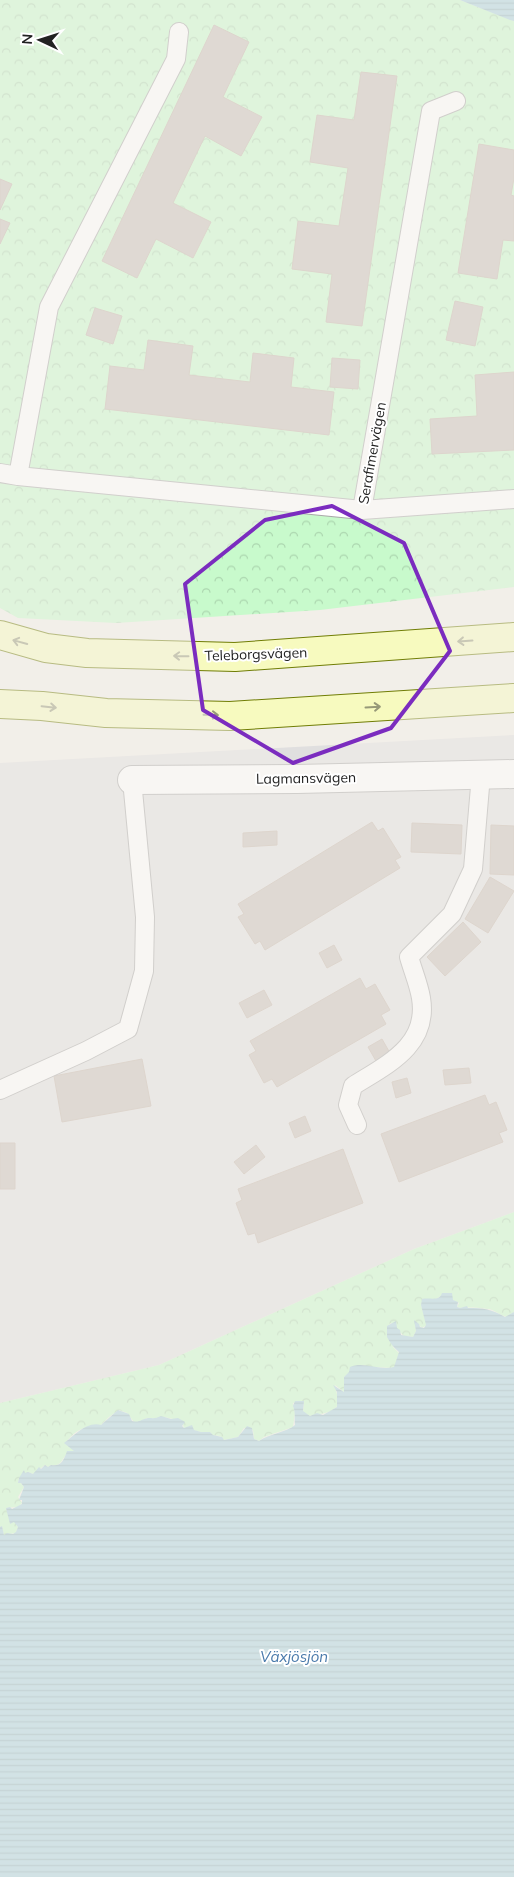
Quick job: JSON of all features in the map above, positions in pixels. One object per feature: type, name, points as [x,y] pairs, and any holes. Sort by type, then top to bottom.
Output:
[{"type":"main road","name":"Teleborgsvägen","points":[[0,635],[46,648],[86,653],[235,657],[514,637]]},
{"type":"main road","points":[[0,704],[42,706],[106,713],[230,716],[514,698]]},
{"type":"street","name":"Lagmansvägen","points":[[132,780],[514,774]]},
{"type":"lane","points":[[18,476],[49,307],[176,59],[179,32]]},
{"type":"lane","name":"Serafimervägen","points":[[0,473],[362,510],[431,111],[456,101]]},
{"type":"lane","points":[[362,510],[514,499]]},
{"type":"lane","points":[[357,1125],[348,1105],[353,1086],[394,1060],[410,1046],[420,1023],[421,999],[409,957],[452,914],[473,869],[481,775]]},
{"type":"lane","points":[[0,1090],[86,1051],[128,1029],[144,972],[145,917],[132,780]]},
{"type":"highlighted area","points":[[332,506],[404,543],[450,651],[391,728],[293,763],[203,710],[185,584],[265,520]]},
{"type":"shaded area","points":[[514,735],[514,1212],[414,1249],[159,1365],[0,1403],[0,763]]},
{"type":"green space","points":[[0,0],[460,0],[514,21],[514,587],[320,610],[116,623],[18,618],[0,608]]},
{"type":"green space","points":[[514,1212],[514,1312],[507,1317],[489,1309],[457,1307],[459,1303],[442,1295],[435,1300],[423,1299],[421,1305],[427,1325],[422,1328],[415,1321],[416,1331],[413,1337],[404,1336],[391,1323],[389,1325],[393,1347],[400,1354],[394,1368],[363,1365],[344,1377],[344,1392],[335,1385],[339,1404],[336,1408],[325,1413],[310,1416],[303,1412],[304,1401],[293,1403],[295,1413],[293,1427],[264,1437],[259,1441],[254,1439],[253,1430],[244,1428],[238,1437],[224,1440],[220,1436],[212,1435],[210,1432],[184,1428],[183,1425],[173,1419],[164,1417],[147,1418],[140,1422],[134,1422],[127,1413],[119,1410],[101,1425],[86,1428],[74,1434],[66,1442],[74,1451],[69,1451],[60,1463],[48,1467],[45,1465],[33,1474],[28,1472],[19,1478],[18,1483],[20,1482],[24,1487],[18,1497],[22,1503],[18,1507],[6,1508],[12,1522],[15,1522],[18,1527],[16,1533],[4,1535],[2,1527],[0,1527],[0,1403],[159,1365],[414,1249]]},
{"type":"water","points":[[460,0],[514,0],[514,21],[510,20]]},
{"type":"water","name":"Växjösjön","points":[[442,1293],[452,1293],[453,1300],[458,1302],[457,1307],[460,1308],[467,1306],[468,1308],[479,1308],[496,1312],[505,1317],[514,1312],[514,1877],[0,1877],[0,1527],[2,1526],[4,1535],[16,1532],[18,1527],[14,1522],[10,1524],[6,1508],[10,1507],[12,1509],[22,1504],[22,1500],[19,1500],[24,1487],[21,1483],[18,1483],[24,1470],[25,1473],[33,1474],[39,1467],[41,1469],[45,1465],[48,1467],[60,1464],[67,1451],[74,1451],[64,1443],[86,1427],[96,1424],[101,1425],[118,1410],[129,1414],[132,1421],[161,1416],[171,1419],[178,1418],[185,1422],[182,1426],[184,1428],[192,1425],[194,1430],[210,1432],[213,1435],[222,1437],[224,1440],[238,1437],[247,1426],[252,1428],[254,1439],[259,1441],[295,1425],[293,1406],[295,1401],[304,1401],[303,1411],[310,1416],[317,1413],[323,1415],[337,1407],[337,1392],[333,1385],[344,1392],[344,1377],[349,1372],[350,1367],[361,1365],[383,1368],[394,1367],[399,1352],[387,1337],[387,1326],[396,1321],[401,1335],[413,1337],[416,1331],[414,1320],[420,1327],[424,1328],[426,1325],[421,1305],[422,1299],[436,1298],[441,1296]]},
{"type":"building","points":[[214,25],[249,42],[223,97],[262,117],[241,156],[205,136],[173,203],[211,222],[193,258],[156,239],[137,278],[102,261]]},
{"type":"building","points":[[361,72],[397,76],[362,326],[326,322],[332,274],[292,269],[298,221],[339,226],[348,168],[310,162],[317,115],[354,120]]},
{"type":"building","points":[[479,144],[514,150],[514,178],[511,195],[514,196],[514,241],[503,240],[497,279],[458,273]]},
{"type":"building","points":[[0,179],[12,184],[0,210]]},
{"type":"building","points":[[0,219],[10,223],[0,244]]},
{"type":"building","points":[[455,301],[483,307],[475,346],[446,340]]},
{"type":"building","points":[[95,308],[122,316],[113,344],[86,335]]},
{"type":"building","points":[[148,340],[193,346],[189,375],[250,382],[253,353],[294,358],[291,387],[334,392],[329,435],[105,409],[110,366],[144,370]]},
{"type":"building","points":[[332,358],[360,360],[358,389],[330,387]]},
{"type":"building","points":[[514,372],[514,450],[432,454],[430,419],[477,416],[475,375]]},
{"type":"building","points":[[372,822],[378,831],[383,828],[401,857],[395,860],[400,868],[265,950],[260,941],[255,944],[238,917],[244,914],[238,904]]},
{"type":"building","points":[[412,823],[462,825],[461,854],[411,852]]},
{"type":"building","points":[[491,825],[514,826],[514,875],[490,874]]},
{"type":"building","points":[[277,831],[277,845],[243,847],[243,833]]},
{"type":"building","points":[[490,877],[514,891],[488,933],[465,919]]},
{"type":"building","points":[[463,922],[481,942],[445,976],[427,957]]},
{"type":"building","points":[[334,945],[342,960],[327,968],[319,953]]},
{"type":"building","points":[[360,978],[366,989],[375,984],[390,1010],[381,1015],[386,1024],[277,1087],[272,1079],[264,1083],[249,1055],[256,1051],[250,1041]]},
{"type":"building","points":[[264,990],[272,1005],[247,1018],[239,1003]]},
{"type":"building","points":[[382,1039],[390,1053],[376,1061],[368,1047]]},
{"type":"building","points":[[142,1059],[151,1106],[62,1122],[54,1076]]},
{"type":"building","points":[[469,1068],[471,1083],[445,1085],[443,1070]]},
{"type":"building","points":[[407,1078],[411,1093],[396,1098],[392,1082]]},
{"type":"building","points":[[485,1095],[489,1105],[496,1102],[507,1130],[499,1133],[503,1142],[399,1182],[381,1134]]},
{"type":"building","points":[[305,1116],[311,1131],[295,1138],[289,1123]]},
{"type":"building","points":[[0,1143],[15,1143],[15,1189],[0,1189]]},
{"type":"building","points":[[256,1145],[265,1157],[244,1174],[234,1162]]},
{"type":"building","points":[[343,1149],[363,1203],[258,1243],[255,1233],[248,1235],[236,1203],[242,1200],[238,1189]]}]
